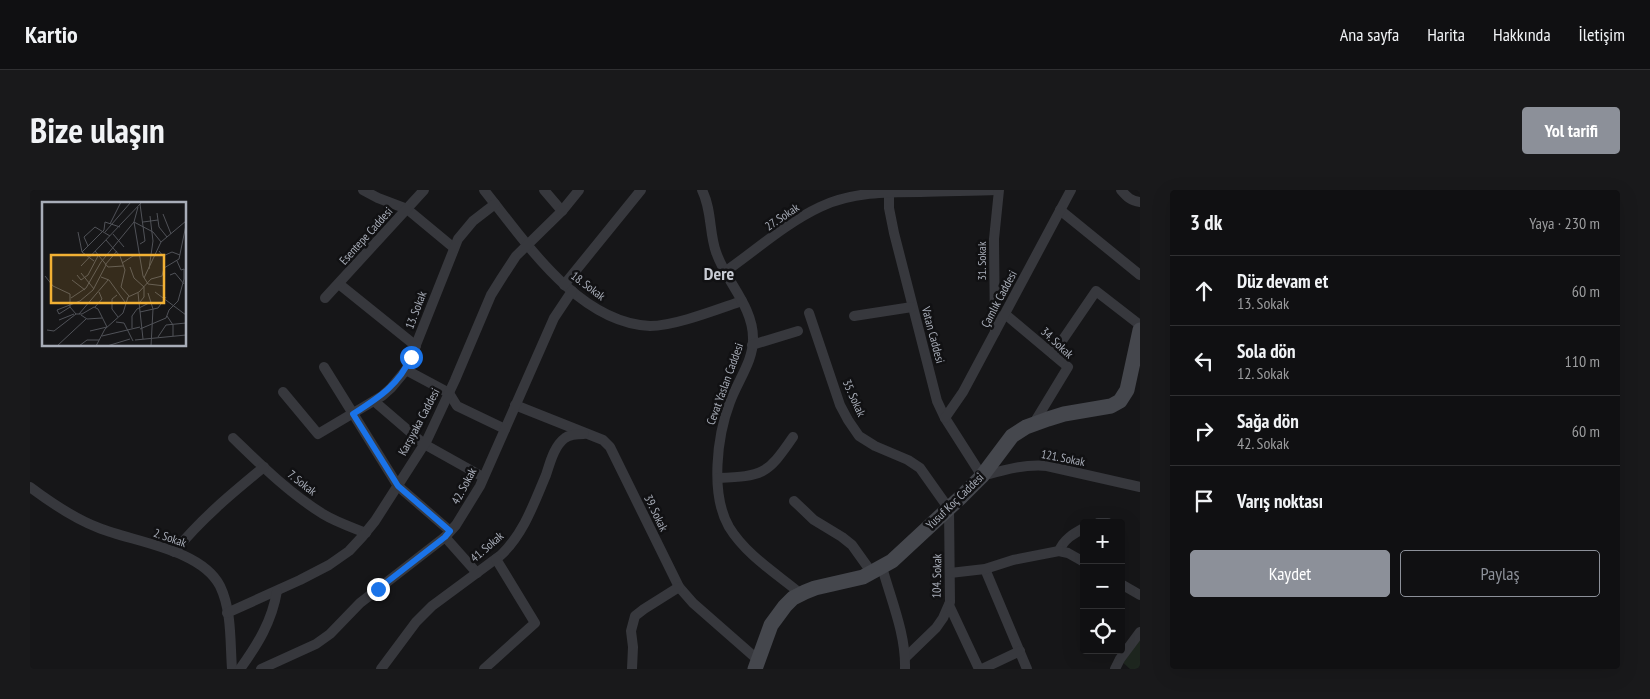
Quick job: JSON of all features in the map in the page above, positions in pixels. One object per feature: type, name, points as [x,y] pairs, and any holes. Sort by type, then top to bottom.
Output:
[{"type":"street","points":[[364,190],[378,198],[407,209],[454,248]]},
{"type":"street","name":"Esentepe Caddesi","points":[[325,298],[424,190]]},
{"type":"street","name":"18. Sokak","points":[[484,190],[528,245],[564,285],[591,307],[606,314],[630,323],[651,326],[674,322],[742,301]]},
{"type":"street","points":[[544,190],[562,211]]},
{"type":"street","name":"Karşıyaka Caddesi","points":[[227,613],[329,565],[349,551],[366,533],[424,444],[449,393],[491,295],[516,256],[562,211],[580,190]]},
{"type":"street","points":[[564,285],[642,190]]},
{"type":"street","name":"Cevat Yaslan Caddesi","points":[[702,190],[710,212],[716,253],[750,319],[754,341],[742,376],[724,416],[720,435],[717,465],[723,512],[729,526],[748,550],[801,594]]},
{"type":"street","name":"27. Sokak","points":[[726,271],[790,225],[820,207],[841,199],[889,191],[998,190]]},
{"type":"street","name":"31. Sokak","points":[[995,333],[994,239],[998,190]]},
{"type":"street","name":"Çamlık Caddesi","points":[[945,418],[963,392],[1071,190]]},
{"type":"street","points":[[1121,190],[1134,202],[1140,202]]},
{"type":"street","name":"Vatan Caddesi","points":[[889,191],[889,208],[894,233],[937,401],[945,418],[982,476]]},
{"type":"street","name":"13. Sokak","points":[[283,392],[318,434],[374,401],[391,388],[406,370],[458,239],[473,221],[495,204]]},
{"type":"street","points":[[1060,210],[1140,275]]},
{"type":"street","points":[[339,284],[416,346]]},
{"type":"street","points":[[1053,354],[1096,290],[1140,324]]},
{"type":"street","name":"42. Sokak","points":[[261,669],[316,644],[330,634],[360,603],[448,534],[468,506],[483,478],[554,318],[572,292]]},
{"type":"street","points":[[854,316],[912,307]]},
{"type":"street","name":"35. Sokak","points":[[809,313],[840,405],[859,436],[875,446],[908,460],[920,468],[949,509]]},
{"type":"street","name":"34. Sokak","points":[[1005,314],[1068,367],[1034,424]]},
{"type":"street","name":"Yusuf Koç Caddesi","points":[[757,665],[770,625],[789,602],[815,588],[852,580],[877,570],[892,561],[982,476],[1012,436],[1034,424],[1064,414],[1111,406],[1120,401],[1127,390],[1140,330]]},
{"type":"street","points":[[752,345],[798,331]]},
{"type":"street","points":[[324,367],[398,486],[448,534],[477,573]]},
{"type":"street","points":[[406,370],[449,393],[458,406],[505,429]]},
{"type":"street","points":[[374,401],[424,444],[483,478]]},
{"type":"street","name":"39. Sokak","points":[[516,406],[604,440],[610,448],[679,587],[757,665]]},
{"type":"street","name":"41. Sokak","points":[[381,669],[416,622],[432,606],[512,545],[521,531],[560,442],[566,437],[586,434]]},
{"type":"street","points":[[718,478],[749,476],[767,469],[778,459],[793,437]]},
{"type":"street","name":"7. Sokak","points":[[233,438],[298,496],[323,514],[344,525],[366,533]]},
{"type":"street","name":"121. Sokak","points":[[982,476],[1035,464],[1140,487]]},
{"type":"street","points":[[174,552],[195,526],[264,467]]},
{"type":"street","name":"2. Sokak","points":[[30,487],[43,497],[97,528],[174,552],[202,566],[213,575],[222,592],[227,613],[232,669]]},
{"type":"street","points":[[794,501],[814,520],[842,536],[877,570],[902,635],[905,669]]},
{"type":"street","name":"104. Sokak","points":[[905,658],[936,628],[948,605],[950,574],[949,509]]},
{"type":"street","points":[[1059,551],[1063,543],[1070,536],[1080,530]]},
{"type":"street","points":[[950,574],[985,569],[1013,560],[1059,551],[1068,553],[1080,560]]},
{"type":"street","points":[[484,669],[535,623],[496,559]]},
{"type":"street","points":[[985,569],[1027,669]]},
{"type":"street","points":[[1125,586],[1140,595]]},
{"type":"street","points":[[632,669],[633,647],[631,631],[636,616],[679,587]]},
{"type":"street","points":[[240,669],[258,644],[268,624],[277,590]]},
{"type":"street","points":[[948,605],[981,669],[1020,651]]},
{"type":"street","points":[[1117,668],[1124,653],[1140,632]]},
{"type":"shaded area","points":[[1140,639],[1140,669],[1130,669],[1121,661]]},
{"type":"district","name":"Dere","points":[[719,274]]},
{"type":"route","points":[[378,589],[428,551],[450,531],[398,486],[353,414],[382,396],[391,388],[406,370],[411,357]]}]
